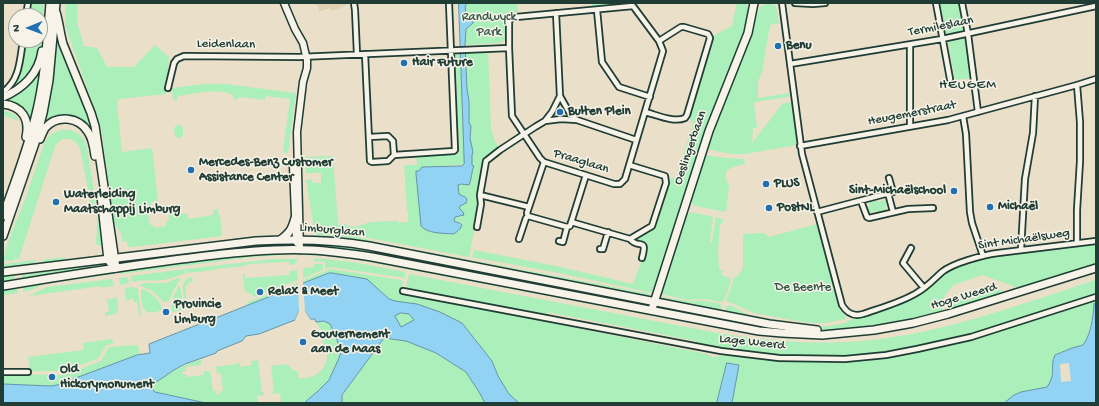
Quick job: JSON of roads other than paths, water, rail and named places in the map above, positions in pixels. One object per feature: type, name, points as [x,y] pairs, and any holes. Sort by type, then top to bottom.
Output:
[{"type":"main road","points":[[48,28],[50,3]]},
{"type":"main road","points":[[3,216],[43,113],[49,84],[56,3]]},
{"type":"main road","points":[[754,3],[759,3]]},
{"type":"main road","name":"Oeslingerbaan","points":[[652,311],[713,119],[748,33],[754,3]]},
{"type":"main road","points":[[56,12],[64,48],[95,126],[111,259]]},
{"type":"main road","points":[[3,97],[20,88],[30,78],[37,66],[43,48]]},
{"type":"main road","points":[[3,236],[31,144],[39,101],[46,48]]},
{"type":"main road","points":[[3,104],[15,107],[24,115],[28,130],[26,140],[31,144]]},
{"type":"main road","points":[[31,144],[39,140],[46,128],[61,119],[70,119],[77,122],[89,132],[95,154],[111,259],[116,268]]},
{"type":"main road","points":[[280,240],[291,230],[295,218]]},
{"type":"main road","name":"Limburglaan","points":[[3,272],[228,244],[280,240],[335,241],[369,246],[655,302]]},
{"type":"main road","name":"Limburglaan","points":[[3,286],[116,268],[221,254],[268,250],[330,251],[372,257],[652,311]]},
{"type":"main road","name":"Hoge Weerd","points":[[652,311],[759,331],[822,335],[874,330],[925,321],[1096,268]]},
{"type":"main road","name":"Hoge Weerd","points":[[655,302],[769,324],[835,333]]},
{"type":"street","points":[[284,3],[305,57],[297,132],[298,240]]},
{"type":"street","points":[[354,3],[357,54]]},
{"type":"street","points":[[365,54],[370,161],[388,161],[394,155],[454,151],[452,50],[449,3]]},
{"type":"street","points":[[782,3],[800,146],[817,212],[893,192],[889,178]]},
{"type":"street","points":[[795,3],[825,3]]},
{"type":"street","points":[[936,3],[950,79]]},
{"type":"street","points":[[962,3],[968,34],[978,112]]},
{"type":"street","name":"Praaglaan","points":[[634,4],[659,41],[663,49],[663,54],[625,179],[620,184],[614,184],[544,162],[512,116],[508,24],[511,19],[516,16],[597,10],[634,4]]},
{"type":"street","name":"Termileslaan","points":[[790,64],[942,39],[1096,6]]},
{"type":"street","points":[[597,10],[602,62],[619,87],[650,97]]},
{"type":"street","points":[[556,13],[560,96],[569,112],[577,120]]},
{"type":"street","points":[[645,112],[678,120],[686,118],[710,38],[708,34],[681,27],[659,41]]},
{"type":"street","points":[[910,45],[910,126]]},
{"type":"street","points":[[3,92],[10,86],[18,71],[22,48]]},
{"type":"street","name":"Leidenlaan","points":[[168,88],[174,63],[177,59],[184,56],[305,57],[458,49],[509,48]]},
{"type":"street","name":"Heugemerstraat","points":[[800,146],[941,121],[1096,79]]},
{"type":"street","points":[[1077,85],[1080,122],[1080,161],[1077,210],[1077,244]]},
{"type":"street","points":[[477,227],[481,204],[480,195],[486,161],[545,121],[552,112],[560,96]]},
{"type":"street","points":[[1021,250],[1026,179],[1034,133],[1035,96]]},
{"type":"street","points":[[963,116],[966,134],[970,212],[983,256]]},
{"type":"street","points":[[545,121],[561,119],[577,120],[636,140]]},
{"type":"street","points":[[297,132],[293,155],[295,218],[300,250]]},
{"type":"street","points":[[369,137],[388,136],[393,141],[394,155]]},
{"type":"street","points":[[519,240],[528,216],[527,213],[544,162]]},
{"type":"street","points":[[629,165],[665,176],[666,184],[652,226],[630,239]]},
{"type":"street","points":[[559,241],[563,242],[568,227],[570,226],[586,175]]},
{"type":"street","points":[[888,193],[893,212]]},
{"type":"street","points":[[480,195],[529,207]]},
{"type":"street","points":[[861,201],[867,218],[908,209],[933,208]]},
{"type":"street","name":"Sint Michaëlsweg","points":[[817,212],[842,305],[851,314],[858,315],[910,296],[924,288],[943,271],[952,266],[983,256],[1096,241]]},
{"type":"street","points":[[528,216],[568,227]]},
{"type":"street","points":[[571,222],[608,232],[641,244],[645,248],[642,258]]},
{"type":"street","points":[[600,249],[603,249],[608,232]]},
{"type":"street","points":[[911,248],[903,263],[924,288]]},
{"type":"street","name":"Lage Weerd","points":[[403,291],[721,351],[779,358],[845,359],[886,355],[971,337],[1096,297]]},
{"type":"street","points":[[3,372],[28,372]]},
{"type":"water","points":[[459,3],[468,3],[465,6],[466,13],[474,17],[473,23],[466,29],[465,45],[469,123],[471,126],[470,138],[473,152],[472,165],[474,166],[469,185],[458,185],[459,194],[466,198],[467,201],[459,208],[464,215],[455,217],[454,221],[462,225],[454,234],[432,232],[421,226],[416,171],[419,171],[422,167],[462,166],[464,164]]},
{"type":"water","points":[[329,273],[367,279],[389,299],[417,304],[440,312],[462,323],[492,361],[498,376],[509,394],[519,403],[485,403],[466,372],[436,353],[406,341],[384,338],[342,395],[342,403],[304,403],[329,380],[341,352],[330,324],[324,321],[316,322],[315,319],[310,319],[305,311],[299,311],[295,320],[259,334],[246,336],[242,341],[217,351],[216,353],[185,364],[152,385],[155,392],[206,403],[3,403],[3,384],[57,385],[137,355],[150,353],[149,344]],"holes":[[[401,313],[409,314],[414,320],[401,327],[395,316]]]},
{"type":"water","points":[[1094,304],[1096,304],[1096,403],[1004,403],[1014,395],[1021,392],[1047,387],[1052,378],[1053,360],[1055,355],[1083,345],[1086,341],[1091,326]]},
{"type":"water","points":[[727,363],[739,365],[732,403],[717,403]]},
{"type":"place","name":"Benu","points":[[778,46]]},
{"type":"place","name":"Hair Future","points":[[404,63]]},
{"type":"place","name":"Bulten Plein","points":[[560,112]]},
{"type":"place","name":"Mercedes-Benz Customer Assistance Center","points":[[191,170]]},
{"type":"place","name":"PLUS","points":[[766,184]]},
{"type":"place","name":"Sint-Michaëlschool","points":[[954,191]]},
{"type":"place","name":"Waterleiding Maatschappij Limburg","points":[[56,202]]},
{"type":"place","name":"Michaël","points":[[990,207]]},
{"type":"place","name":"PostNL","points":[[769,208]]},
{"type":"place","name":"Relax & Meet","points":[[260,292]]},
{"type":"place","name":"Provincie Limburg","points":[[166,312]]},
{"type":"place","name":"Gouvernement aan de Maas","points":[[303,342]]},
{"type":"place","name":"Old Hickorymonument","points":[[52,377]]},
{"type":"district","name":"HEUGEM","points":[[968,86]]},
{"type":"park label","name":"Randwyck Park","points":[[489,26]]},
{"type":"park label","name":"De Beente","points":[[803,288]]}]
